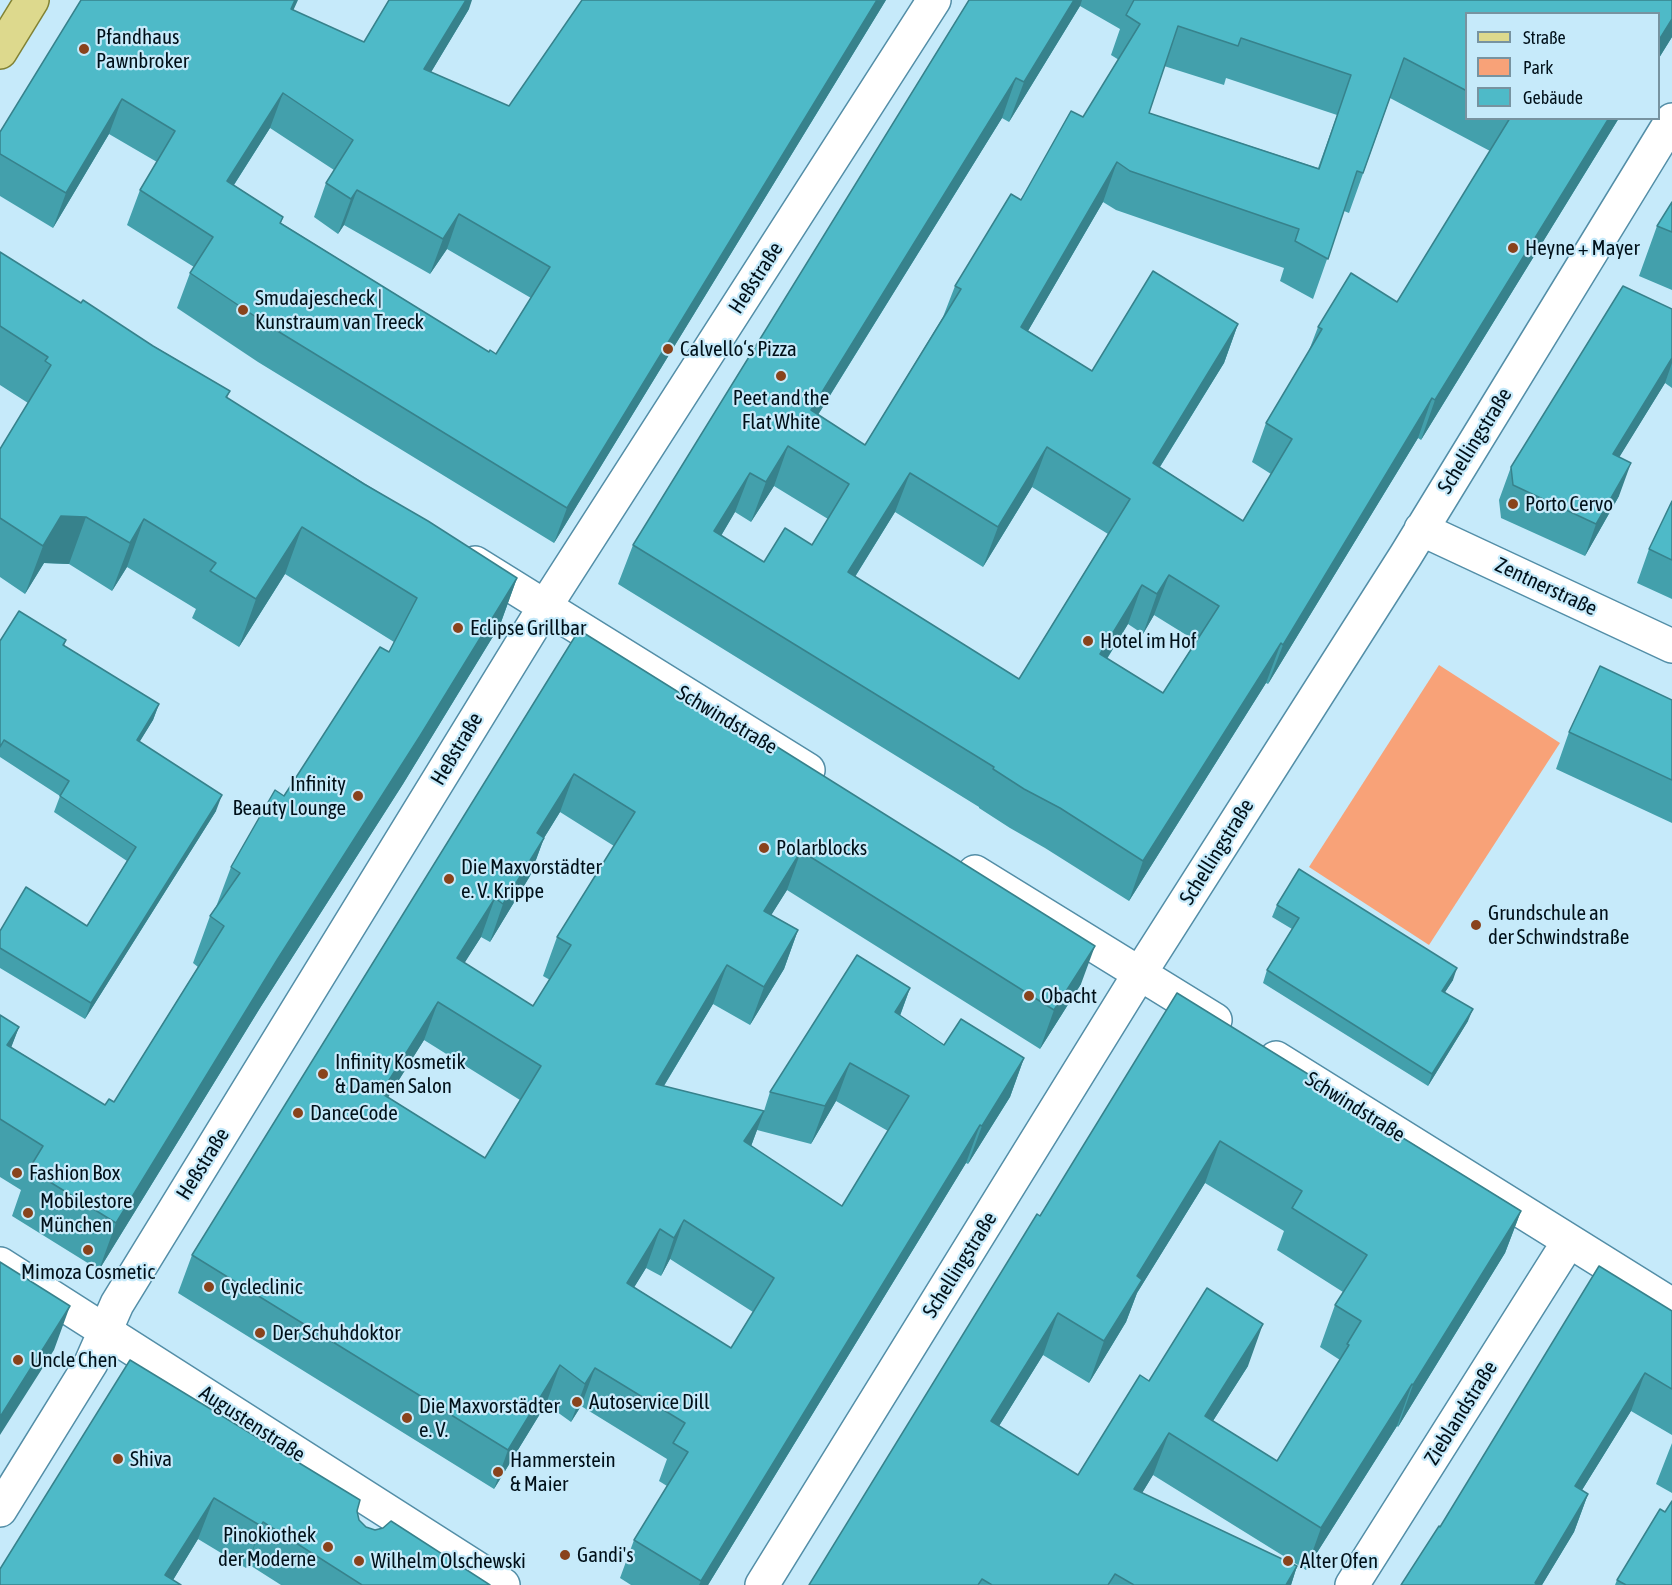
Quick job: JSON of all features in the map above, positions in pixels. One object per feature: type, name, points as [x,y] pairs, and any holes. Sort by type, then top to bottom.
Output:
[{"type":"main road","points":[[0,52],[32,0]]},
{"type":"street","name":"Heßstraße","points":[[0,1510],[91,1363],[117,1304],[544,608],[934,0]]},
{"type":"street","name":"Schellingstraße","points":[[762,1585],[1140,973],[1421,529],[1672,120]]},
{"type":"street","name":"Zentnerstraße","points":[[1421,529],[1672,645]]},
{"type":"street","name":"Schwindstraße","points":[[447,546],[837,788]]},
{"type":"street","name":"Schwindstraße","points":[[948,855],[1672,1305]]},
{"type":"street","name":"Zieblandstraße","points":[[1352,1585],[1569,1241]]},
{"type":"street","name":"Augustenstraße","points":[[0,1264],[503,1585]]},
{"type":"street","points":[[369,1540],[387,1511]]},
{"type":"green space","points":[[1439,665],[1560,743],[1429,945],[1309,867]]},
{"type":"building","points":[[81,0],[295,0],[291,9],[364,42],[389,0],[466,0],[424,69],[509,106],[582,0],[877,0],[567,508],[271,327],[190,273],[213,237],[140,190],[175,131],[122,99],[66,193],[0,154],[0,132]],"holes":[[[283,93],[353,140],[326,183],[351,199],[357,190],[443,239],[459,214],[550,267],[496,354],[490,350],[489,352],[280,223],[283,217],[227,181]]]},
{"type":"building","points":[[969,0],[1074,0],[1024,82],[1016,78],[811,410],[865,445],[961,289],[955,286],[1011,194],[1021,200],[1071,111],[1083,117],[1140,24],[1126,15],[1134,0],[1672,0],[1672,19],[1660,38],[1660,12],[1465,12],[1465,90],[1404,58],[1363,173],[1357,171],[1328,259],[1295,241],[1299,229],[1130,171],[1117,162],[1021,327],[1092,371],[1153,271],[1238,324],[1153,463],[1243,521],[1292,439],[1266,423],[1322,329],[1318,327],[1351,273],[1397,302],[1509,120],[1608,120],[1435,400],[1432,398],[1283,645],[1281,643],[1143,861],[1060,808],[1024,789],[993,769],[994,767],[633,545]],"holes":[[[1178,26],[1238,46],[1241,38],[1351,75],[1319,169],[1149,113]],[[788,446],[849,484],[812,545],[785,528],[764,562],[714,531],[750,473],[766,482]],[[1047,447],[1130,499],[1019,679],[848,572],[910,473],[998,527]],[[1169,575],[1219,606],[1163,693],[1100,654],[1142,585],[1157,594]]]},
{"type":"building","points":[[1672,202],[1672,232],[1657,226]]},
{"type":"building","points":[[0,252],[81,303],[83,300],[153,346],[230,391],[226,397],[517,578],[420,736],[277,960],[116,1223],[29,1169],[43,1146],[0,1119],[0,1015],[19,1027],[7,1045],[105,1105],[109,1099],[114,1102],[224,926],[210,916],[240,873],[231,867],[275,790],[284,796],[380,647],[389,652],[417,598],[302,527],[256,599],[210,571],[216,563],[144,519],[130,543],[86,517],[61,516],[43,546],[0,518],[0,449],[51,365],[45,361],[48,357],[0,326]]},
{"type":"building","points":[[1623,286],[1672,309],[1672,358],[1613,454],[1631,463],[1596,524],[1513,485],[1511,467]]},
{"type":"building","points":[[1672,501],[1672,560],[1649,549]]},
{"type":"building","points":[[19,611],[66,640],[63,645],[159,704],[137,740],[222,795],[91,1003],[0,948],[0,931],[26,887],[87,926],[136,847],[60,796],[69,781],[4,740],[0,747],[0,641]]},
{"type":"building","points":[[579,630],[768,748],[771,743],[1095,946],[1054,1010],[801,851],[764,911],[798,930],[764,987],[727,965],[656,1084],[764,1111],[744,1141],[842,1206],[909,1096],[850,1063],[825,1106],[770,1092],[857,955],[910,988],[895,1012],[944,1045],[961,1019],[1024,1058],[982,1126],[980,1125],[701,1581],[634,1540],[688,1452],[673,1443],[685,1423],[595,1368],[585,1384],[560,1365],[508,1450],[192,1255]],"holes":[[[574,774],[635,812],[557,937],[571,945],[533,1006],[457,958],[495,898],[503,904],[544,838],[537,833]],[[438,1002],[541,1066],[485,1158],[381,1093]],[[684,1220],[774,1278],[731,1348],[627,1283],[660,1229],[674,1238]]]},
{"type":"building","points":[[1600,666],[1672,700],[1672,780],[1569,732]]},
{"type":"building","points":[[1299,869],[1457,968],[1442,991],[1473,1009],[1432,1074],[1267,970],[1299,918],[1277,905]]},
{"type":"building","points":[[1177,993],[1316,1079],[1314,1083],[1521,1211],[1321,1528],[1169,1433],[1134,1489],[1297,1566],[1286,1585],[1134,1585],[1115,1574],[1108,1585],[992,1585],[982,1579],[978,1585],[809,1585],[1037,1214],[1040,1216]],"holes":[[[1220,1141],[1302,1191],[1292,1208],[1367,1255],[1335,1305],[1361,1321],[1347,1344],[1349,1345],[1277,1461],[1205,1416],[1263,1324],[1207,1288],[1149,1381],[1140,1375],[1078,1475],[991,1421],[1058,1313],[1104,1341],[1142,1280],[1137,1276]]]},
{"type":"building","points":[[0,1262],[70,1306],[0,1417]]},
{"type":"building","points":[[1599,1266],[1672,1311],[1672,1389],[1645,1373],[1575,1486],[1588,1494],[1535,1583],[1538,1585],[1401,1585],[1440,1527]]},
{"type":"building","points":[[130,1360],[360,1500],[357,1511],[359,1520],[366,1527],[375,1530],[383,1528],[391,1521],[490,1585],[362,1585],[263,1522],[261,1526],[214,1498],[165,1575],[181,1585],[0,1585],[0,1569]]},
{"type":"building","points":[[1672,1501],[1672,1585],[1626,1585],[1617,1580],[1660,1509],[1665,1512]]},
{"type":"place","name":"Pfandhaus Pawnbroker","points":[[84,49]]},
{"type":"place","name":"Heyne + Mayer","points":[[1513,248]]},
{"type":"place","name":"Smudajescheck | Kunstraum van Treeck","points":[[243,310]]},
{"type":"place","name":"Calvello‘s Pizza","points":[[668,349]]},
{"type":"place","name":"Peet and the Flat White","points":[[781,376]]},
{"type":"place","name":"Porto Cervo","points":[[1513,504]]},
{"type":"place","name":"Eclipse Grillbar","points":[[458,628]]},
{"type":"place","name":"Hotel im Hof","points":[[1088,641]]},
{"type":"place","name":"Infinity Beauty Lounge","points":[[358,796]]},
{"type":"place","name":"Polarblocks","points":[[764,848]]},
{"type":"place","name":"Die Maxvorstädter e. V. Krippe","points":[[449,879]]},
{"type":"place","name":"Grundschule an der Schwindstraße","points":[[1476,925]]},
{"type":"place","name":"Obacht","points":[[1029,996]]},
{"type":"place","name":"Infinity Kosmetik & Damen Salon","points":[[323,1074]]},
{"type":"place","name":"DanceCode","points":[[298,1113]]},
{"type":"place","name":"Fashion Box","points":[[17,1173]]},
{"type":"place","name":"Mobilestore München","points":[[28,1213]]},
{"type":"place","name":"Mimoza Cosmetic","points":[[88,1250]]},
{"type":"place","name":"Cycleclinic","points":[[209,1287]]},
{"type":"place","name":"Der Schuhdoktor","points":[[260,1333]]},
{"type":"place","name":"Uncle Chen","points":[[18,1360]]},
{"type":"place","name":"Autoservice Dill","points":[[577,1402]]},
{"type":"place","name":"Die Maxvorstädter e. V.","points":[[407,1418]]},
{"type":"place","name":"Shiva","points":[[118,1459]]},
{"type":"place","name":"Hammerstein & Maier","points":[[498,1472]]},
{"type":"place","name":"Pinokiothek der Moderne","points":[[328,1547]]},
{"type":"place","name":"Gandi's","points":[[565,1555]]},
{"type":"place","name":"Wilhelm Olschewski","points":[[359,1561]]},
{"type":"place","name":"Alter Ofen","points":[[1288,1561]]}]
